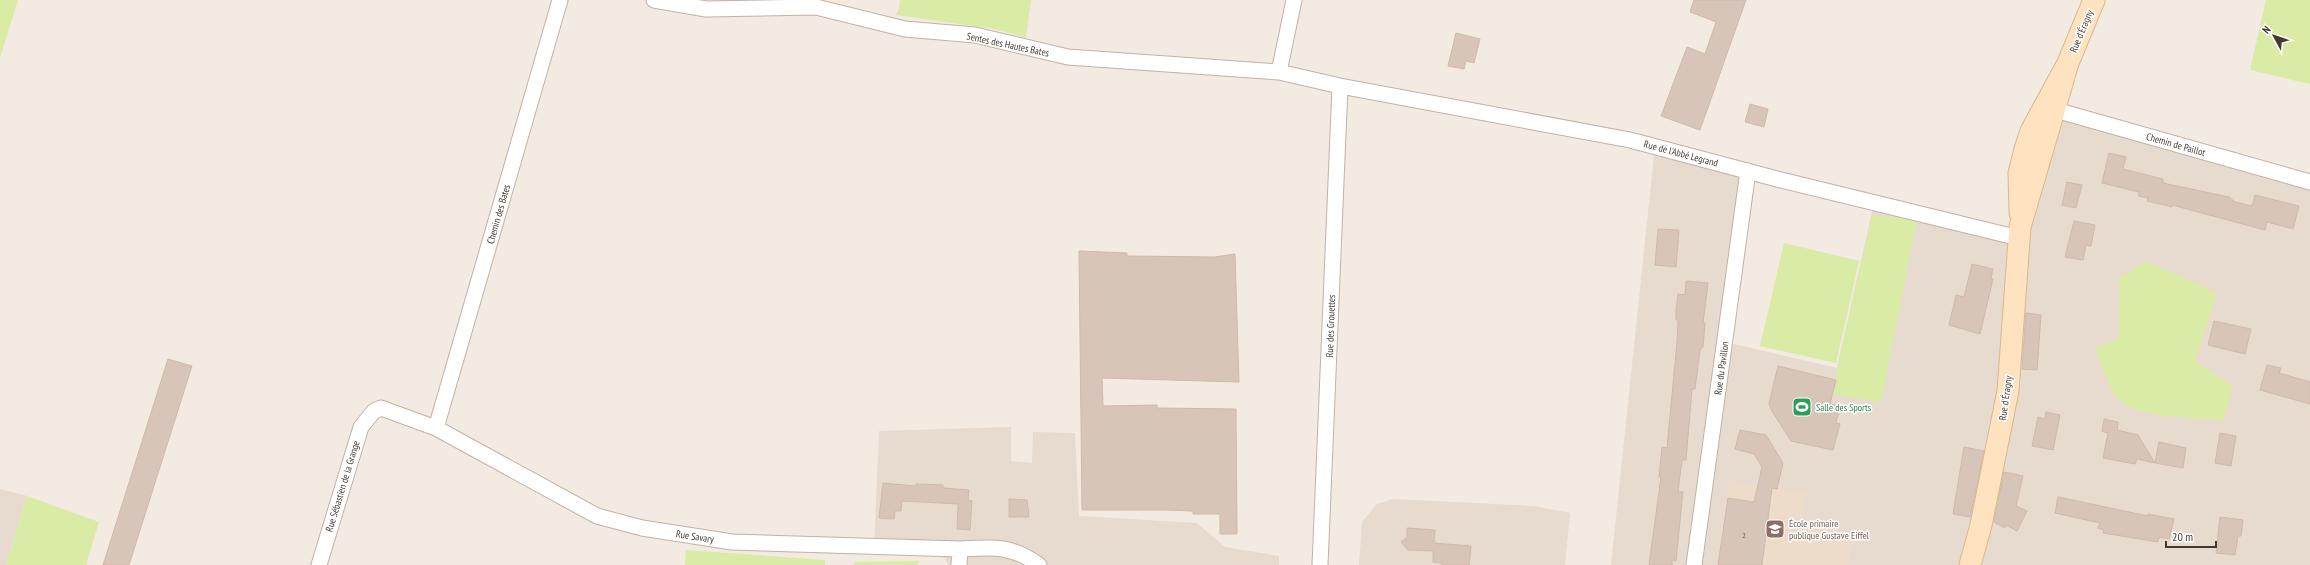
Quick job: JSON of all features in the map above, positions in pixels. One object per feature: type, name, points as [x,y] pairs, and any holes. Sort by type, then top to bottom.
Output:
[{"type":"street","name":"Chemin des Bates","points":[[436,428],[560,0]]},
{"type":"street","name":"Sentes des Hautes Bates","points":[[654,0],[706,9],[816,7],[906,29],[974,34],[1068,57],[1279,72],[1340,86]]},
{"type":"street","points":[[1279,72],[1294,0]]},
{"type":"street","name":"Rue d'Éragny","points":[[1970,565],[1981,525],[2008,391],[2019,233],[2049,111],[2094,0]]},
{"type":"street","name":"Rue de l'Abbé Legrand","points":[[1340,86],[1630,140],[1748,171],[2019,233]]},
{"type":"street","name":"Rue des Grouettes","points":[[1320,565],[1340,86]]},
{"type":"street","name":"Chemin de Paillot","points":[[2049,111],[2310,182]]},
{"type":"street","name":"Rue du Pavillon","points":[[1694,565],[1748,171]]},
{"type":"street","name":"Rue Savary","points":[[374,411],[377,409],[386,409],[436,428],[597,516],[642,528],[732,542],[960,549],[991,547],[1016,550],[1039,565]]},
{"type":"street","name":"Rue Sébastien de la Grange","points":[[319,565],[358,433],[365,420],[374,411]]},
{"type":"street","points":[[959,565],[960,549]]},
{"type":"shaded area","points":[[2055,110],[2310,182],[2310,565],[1611,565],[1655,146],[1748,171],[1725,342],[1837,368],[1874,203],[2011,237]]},
{"type":"shaded area","points":[[1011,427],[1011,461],[1032,463],[1033,432],[1075,433],[1079,516],[1197,523],[1225,547],[1279,556],[1279,565],[948,565],[945,558],[874,546],[879,431]]},
{"type":"shaded area","name":"École primaire publique Gustave Eiffel","points":[[1727,480],[1806,494],[1800,522],[1854,536],[1848,565],[1718,565],[1728,498]]},
{"type":"shaded area","points":[[0,489],[27,496],[6,565],[0,565]]},
{"type":"shaded area","points":[[1393,499],[1534,506],[1570,513],[1565,565],[1359,565],[1362,522],[1377,504]]},
{"type":"green space","points":[[0,0],[18,0],[0,58]]},
{"type":"green space","points":[[900,0],[1031,0],[1026,38],[995,29],[896,15],[899,9]]},
{"type":"green space","points":[[2266,0],[2310,0],[2310,84],[2250,70]]},
{"type":"green space","points":[[1872,215],[1917,220],[1881,402],[1834,395],[1837,368]]},
{"type":"green space","points":[[1784,243],[1859,261],[1836,363],[1760,346]]},
{"type":"green space","points":[[2147,261],[2217,293],[2195,361],[2232,386],[2224,421],[2152,414],[2138,410],[2126,405],[2118,399],[2111,388],[2095,348],[2118,338],[2119,278]]},
{"type":"green space","points":[[27,496],[99,522],[86,565],[6,565]]},
{"type":"green space","points":[[686,550],[825,560],[825,565],[685,565]]},
{"type":"green space","points":[[919,561],[918,565],[854,565],[854,562]]},
{"type":"building","points":[[1694,0],[1746,0],[1700,130],[1661,116],[1687,47],[1705,54],[1716,22],[1690,12]]},
{"type":"building","points":[[1456,33],[1480,39],[1474,63],[1466,61],[1464,69],[1448,66]]},
{"type":"building","points":[[1750,104],[1768,109],[1764,127],[1745,122]]},
{"type":"building","points":[[2109,153],[2126,157],[2123,169],[2163,179],[2163,183],[2229,197],[2235,202],[2252,206],[2255,195],[2299,206],[2293,229],[2267,222],[2265,230],[2172,205],[2172,207],[2147,201],[2148,198],[2138,196],[2139,192],[2102,183]]},
{"type":"building","points":[[2067,182],[2082,185],[2076,208],[2062,205]]},
{"type":"building","points":[[2074,221],[2095,225],[2091,246],[2086,245],[2083,260],[2065,257]]},
{"type":"building","points":[[1658,229],[1679,230],[1676,267],[1655,265]]},
{"type":"building","points":[[1079,251],[1127,253],[1127,256],[1214,257],[1235,254],[1239,382],[1102,378],[1103,406],[1157,405],[1157,408],[1236,409],[1237,534],[1220,534],[1220,514],[1193,514],[1193,511],[1165,510],[1082,510]]},
{"type":"building","points":[[1972,264],[1993,269],[1991,279],[1993,279],[1980,334],[1949,325],[1956,295],[1964,297]]},
{"type":"building","points":[[1686,281],[1708,283],[1703,323],[1705,323],[1703,347],[1700,350],[1695,389],[1692,389],[1686,460],[1682,460],[1678,492],[1683,492],[1676,561],[1672,560],[1672,565],[1649,565],[1661,477],[1659,477],[1662,447],[1667,448],[1677,342],[1678,320],[1676,320],[1676,311],[1678,294],[1685,295]]},
{"type":"building","points":[[2026,313],[2041,315],[2037,370],[2022,369]]},
{"type":"building","points":[[2214,321],[2251,329],[2245,354],[2208,345]]},
{"type":"building","points":[[168,359],[192,366],[129,565],[103,565]]},
{"type":"building","points":[[2267,365],[2281,368],[2279,373],[2310,382],[2310,404],[2260,390]]},
{"type":"building","name":"Salle des Sports","points":[[1778,366],[1836,380],[1830,404],[1840,406],[1836,423],[1840,424],[1833,450],[1791,441],[1769,404]]},
{"type":"building","points":[[2046,412],[2060,415],[2053,450],[2032,446],[2038,417],[2045,419]]},
{"type":"building","points":[[2104,419],[2118,422],[2117,430],[2138,435],[2155,463],[2137,459],[2135,464],[2103,458],[2108,433],[2102,431]]},
{"type":"building","points":[[1740,430],[1766,435],[1783,463],[1777,489],[1772,488],[1762,565],[1718,565],[1728,498],[1754,502],[1762,467],[1754,454],[1735,449]]},
{"type":"building","points":[[2220,433],[2236,436],[2231,466],[2215,463]]},
{"type":"building","points":[[2159,442],[2186,448],[2183,468],[2155,463]]},
{"type":"building","points":[[1964,447],[1984,451],[1970,517],[1953,514]]},
{"type":"building","points":[[2004,472],[2023,476],[2016,506],[2027,511],[2017,531],[2006,525],[2005,528],[1994,522]]},
{"type":"building","points":[[883,483],[916,486],[916,484],[943,485],[943,488],[969,490],[968,500],[972,501],[970,530],[957,529],[958,504],[902,501],[901,511],[895,511],[894,519],[879,518]]},
{"type":"building","points":[[2058,497],[2148,516],[2148,514],[2174,519],[2169,539],[2159,537],[2158,542],[2103,533],[2104,530],[2098,528],[2100,523],[2055,513]]},
{"type":"building","points":[[1009,499],[1027,500],[1029,517],[1009,517]]},
{"type":"building","points":[[2220,517],[2243,520],[2241,536],[2238,536],[2235,555],[2216,553]]},
{"type":"building","points":[[1407,528],[1435,530],[1434,543],[1471,546],[1469,565],[1442,565],[1442,563],[1433,562],[1433,551],[1408,550],[1401,542],[1407,537]]},
{"type":"place","name":"Salle des Sports","points":[[1802,407]]},
{"type":"place","name":"École primaire publique Gustave Eiffel","points":[[1775,529]]}]
